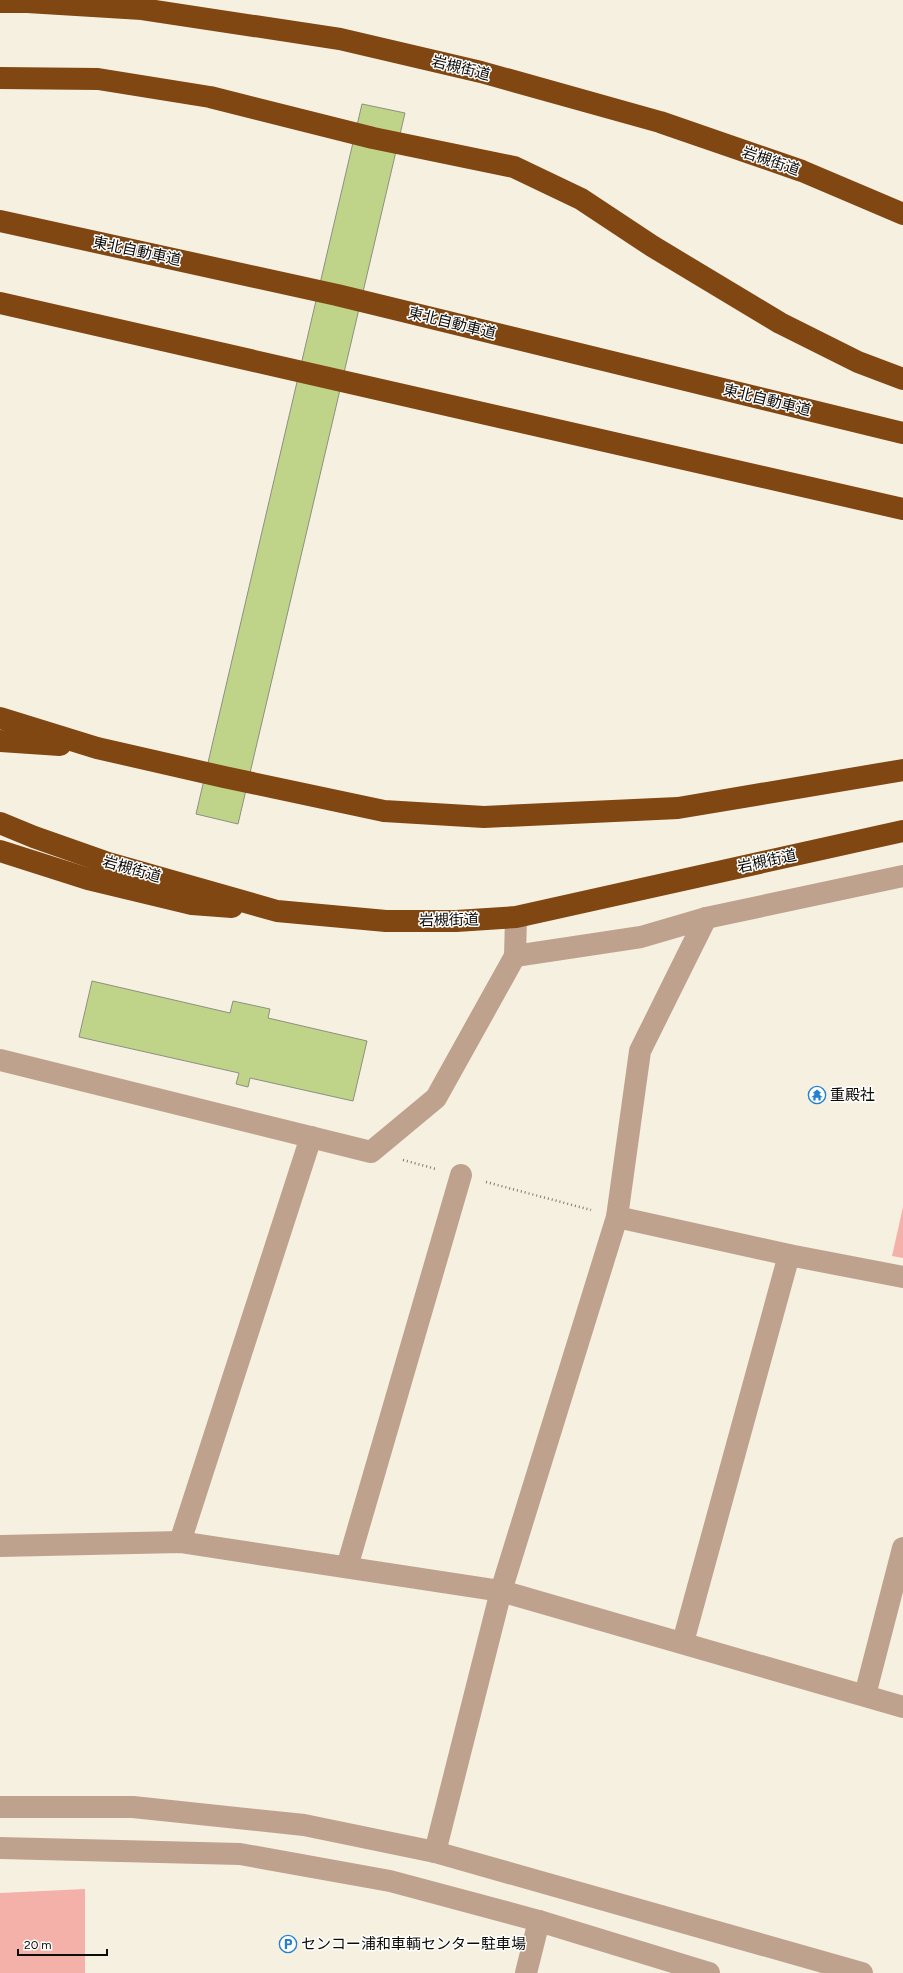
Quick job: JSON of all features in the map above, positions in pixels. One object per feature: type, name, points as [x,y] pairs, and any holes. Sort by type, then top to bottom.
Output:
[{"type":"highway","points":[[80,0],[142,10]]},
{"type":"highway","name":"岩槻街道","points":[[0,2],[27,2],[142,10],[340,39],[481,72],[660,122],[802,172],[903,214]]},
{"type":"highway","points":[[0,78],[98,79],[210,97],[373,138],[514,168],[581,199],[652,246],[780,323],[858,362],[903,379]]},
{"type":"highway","name":"東北自動車道","points":[[0,221],[337,295],[903,433]]},
{"type":"highway","points":[[0,303],[903,509]]},
{"type":"highway","points":[[0,718],[97,748],[384,811],[484,817],[678,808],[903,770]]},
{"type":"highway","points":[[0,741],[97,748]]},
{"type":"highway","name":"岩槻街道","points":[[0,823],[34,837],[105,862],[277,911],[386,921],[456,921],[516,917],[903,831]]},
{"type":"highway","points":[[0,851],[88,878],[192,904],[277,911]]},
{"type":"street","points":[[515,956],[641,937],[706,918],[903,876]]},
{"type":"street","points":[[0,1060],[371,1152],[436,1098],[515,956],[516,917]]},
{"type":"street","points":[[435,1852],[501,1591],[617,1217],[640,1051],[706,918]]},
{"type":"street","points":[[180,1542],[311,1137]]},
{"type":"street","points":[[347,1567],[461,1175]]},
{"type":"street","points":[[617,1217],[789,1255],[903,1277]]},
{"type":"street","points":[[683,1642],[789,1255]]},
{"type":"street","points":[[0,1546],[180,1542],[501,1591],[683,1642],[903,1707]]},
{"type":"street","points":[[865,1695],[903,1548]]},
{"type":"street","points":[[0,1807],[133,1807],[304,1825],[435,1852],[862,1973]]},
{"type":"street","points":[[0,1848],[240,1854],[390,1881],[539,1921],[709,1973]]},
{"type":"street","points":[[526,1973],[539,1921]]},
{"type":"path","points":[[371,1152],[617,1217]]},
{"type":"shaded area","points":[[903,1207],[903,1258],[892,1256]]},
{"type":"shaded area","points":[[85,1889],[85,1973],[0,1973],[0,1893]]},
{"type":"building","points":[[362,104],[405,113],[238,824],[196,814]]},
{"type":"building","points":[[92,981],[230,1013],[233,1001],[270,1009],[268,1018],[367,1041],[353,1101],[250,1078],[248,1087],[236,1084],[239,1073],[79,1037]]},
{"type":"place","name":"重殿社","points":[[817,1095]]},
{"type":"place","name":"センコー浦和車輌センター駐車場","points":[[288,1944]]}]
